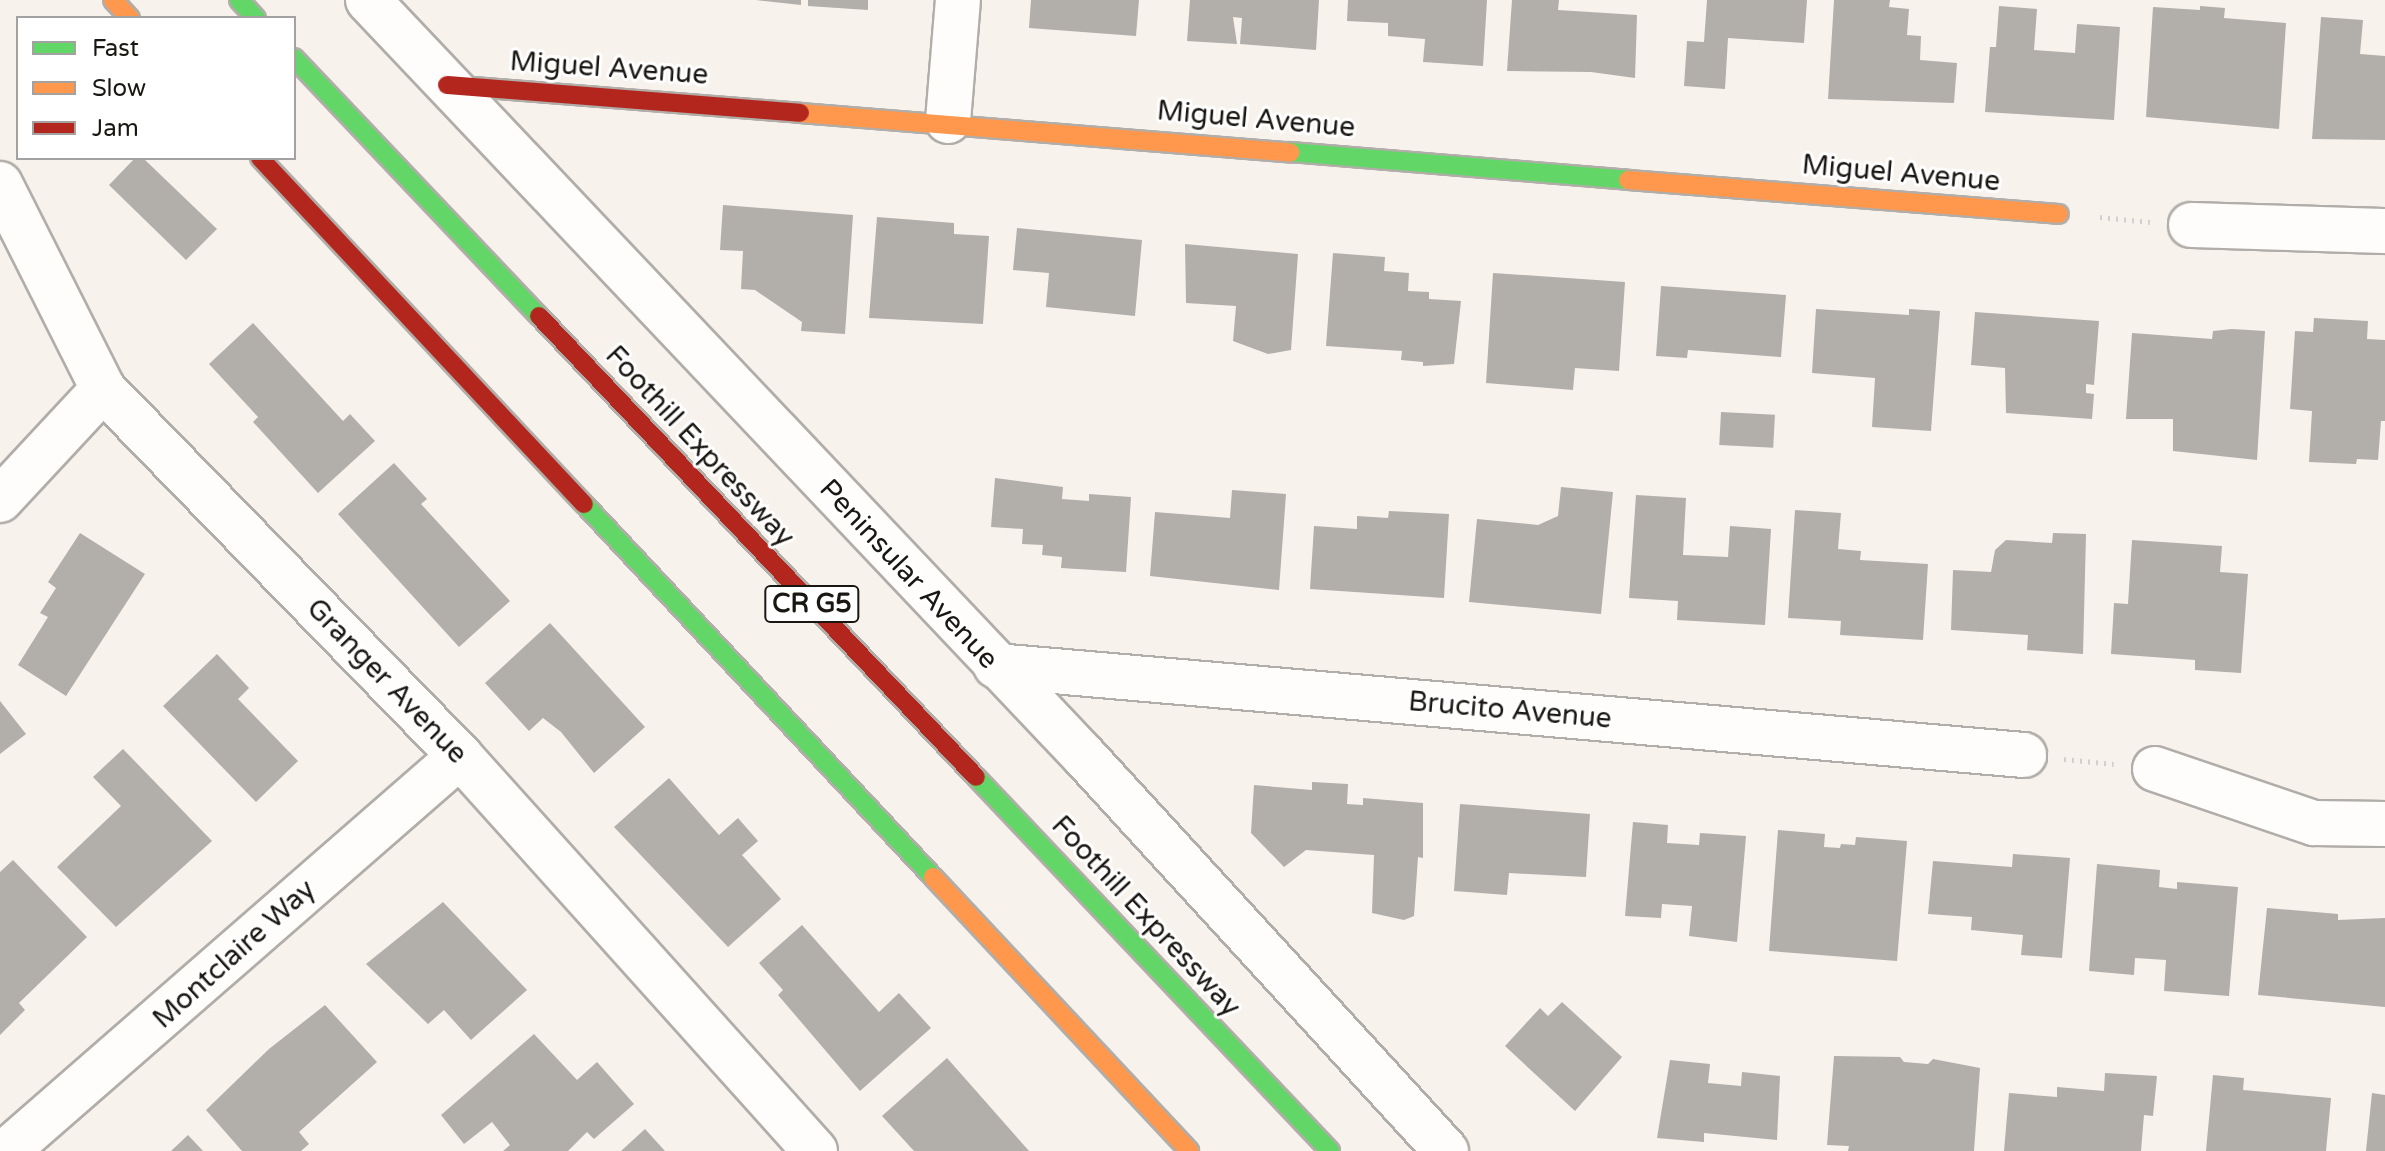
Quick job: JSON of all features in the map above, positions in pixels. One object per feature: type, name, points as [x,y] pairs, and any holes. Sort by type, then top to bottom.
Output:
[{"type":"main road","points":[[113,0],[128,16]]},
{"type":"main road","points":[[239,0],[254,16]]},
{"type":"main road","name":"Foothill Expressway","points":[[296,60],[1330,1151]]},
{"type":"main road","name":"Miguel Avenue","points":[[447,85],[948,121],[2059,214]]},
{"type":"main road","points":[[262,160],[1189,1151]]},
{"type":"street","name":"Peninsular Avenue","points":[[368,0],[996,666],[1446,1151]]},
{"type":"street","points":[[948,121],[958,0]]},
{"type":"street","name":"Granger Avenue","points":[[0,184],[103,389],[460,756],[815,1151]]},
{"type":"street","points":[[2191,225],[2385,231]]},
{"type":"street","points":[[0,500],[103,389]]},
{"type":"street","name":"Brucito Avenue","points":[[996,666],[2024,755]]},
{"type":"street","name":"Montclaire Way","points":[[7,1151],[460,756]]},
{"type":"street","points":[[2155,769],[2314,823],[2385,824]]},
{"type":"path","points":[[2059,214],[2191,225]]},
{"type":"path","points":[[2024,755],[2155,769]]},
{"type":"building","points":[[756,0],[801,0],[801,5]]},
{"type":"building","points":[[808,0],[868,0],[868,10],[808,6]]},
{"type":"building","points":[[1031,0],[1139,0],[1136,36],[1029,28]]},
{"type":"building","points":[[1190,0],[1319,0],[1316,50],[1240,44],[1242,18],[1233,17],[1237,44],[1187,41]]},
{"type":"building","points":[[1348,0],[1487,0],[1483,66],[1423,62],[1425,39],[1388,36],[1388,23],[1347,21]]},
{"type":"building","points":[[1512,0],[1559,0],[1558,10],[1637,15],[1635,78],[1591,72],[1507,71]]},
{"type":"building","points":[[1707,0],[1807,0],[1804,43],[1728,38],[1725,89],[1684,86],[1687,41],[1704,42]]},
{"type":"building","points":[[1834,0],[1890,0],[1889,7],[1909,9],[1907,35],[1921,36],[1920,60],[1957,63],[1954,103],[1828,99]]},
{"type":"building","points":[[1999,6],[2037,9],[2034,50],[2075,53],[2077,24],[2120,27],[2114,120],[1985,112],[1990,47],[1996,47]]},
{"type":"building","points":[[2200,6],[2225,8],[2224,18],[2286,23],[2279,129],[2146,117],[2153,7],[2200,10]]},
{"type":"building","points":[[2321,17],[2363,20],[2360,54],[2385,56],[2385,140],[2312,139]]},
{"type":"building","points":[[133,160],[145,160],[217,229],[186,260],[109,185]]},
{"type":"building","points":[[723,205],[853,215],[845,334],[801,331],[802,322],[755,290],[741,289],[743,251],[720,250]]},
{"type":"building","points":[[877,217],[954,223],[954,234],[989,236],[983,324],[869,318]]},
{"type":"building","points":[[1017,228],[1142,240],[1135,316],[1046,307],[1049,273],[1013,270]]},
{"type":"building","points":[[1185,244],[1298,254],[1291,350],[1268,354],[1233,341],[1236,306],[1186,303]]},
{"type":"building","points":[[1333,253],[1385,257],[1384,271],[1409,273],[1408,291],[1429,292],[1429,299],[1461,301],[1454,364],[1423,366],[1423,362],[1401,360],[1402,351],[1326,346]]},
{"type":"building","points":[[1493,273],[1625,282],[1619,371],[1575,368],[1573,390],[1486,383]]},
{"type":"building","points":[[1661,286],[1786,295],[1781,357],[1688,350],[1687,358],[1656,356]]},
{"type":"building","points":[[1816,309],[1909,315],[1909,309],[1940,311],[1931,431],[1872,427],[1875,378],[1812,373]]},
{"type":"building","points":[[1975,312],[2099,321],[2094,385],[2086,384],[2086,393],[2094,394],[2092,419],[2006,413],[2005,368],[1971,365]]},
{"type":"building","points":[[2314,318],[2368,321],[2367,339],[2385,340],[2385,421],[2381,421],[2378,460],[2357,459],[2356,464],[2309,462],[2312,411],[2290,409],[2295,331],[2313,332]]},
{"type":"building","points":[[253,323],[343,421],[350,414],[375,441],[318,493],[253,422],[258,417],[209,364]]},
{"type":"building","points":[[2213,331],[2265,331],[2257,460],[2173,451],[2173,419],[2126,419],[2132,333],[2212,339]]},
{"type":"building","points":[[1721,412],[1775,415],[1773,448],[1719,445]]},
{"type":"building","points":[[394,463],[427,499],[421,504],[510,601],[459,647],[338,514]]},
{"type":"building","points":[[995,478],[1063,487],[1062,499],[1089,501],[1089,494],[1131,497],[1126,572],[1061,568],[1062,557],[1042,555],[1043,545],[1022,544],[1023,529],[991,527]]},
{"type":"building","points":[[1561,487],[1613,492],[1601,614],[1469,602],[1477,519],[1538,525],[1558,516]]},
{"type":"building","points":[[1232,490],[1286,494],[1279,590],[1150,576],[1155,512],[1230,518]]},
{"type":"building","points":[[1636,495],[1686,498],[1683,555],[1728,557],[1730,526],[1771,529],[1765,625],[1677,620],[1678,601],[1629,598]]},
{"type":"building","points":[[1795,510],[1841,513],[1838,549],[1861,551],[1860,560],[1928,564],[1923,640],[1840,635],[1841,621],[1788,618]]},
{"type":"building","points":[[1389,511],[1449,514],[1444,598],[1310,589],[1314,526],[1357,529],[1357,516],[1388,518]]},
{"type":"building","points":[[80,533],[145,574],[66,696],[18,665],[48,617],[40,613],[56,588],[48,582]]},
{"type":"building","points":[[2053,533],[2086,534],[2083,654],[2027,650],[2028,635],[1951,630],[1953,570],[1991,572],[1995,550],[2006,540],[2052,543]]},
{"type":"building","points":[[2132,540],[2222,546],[2220,572],[2248,574],[2241,673],[2195,670],[2195,660],[2111,654],[2114,603],[2128,604]]},
{"type":"building","points":[[550,623],[645,727],[594,773],[561,732],[543,718],[529,731],[485,683]]},
{"type":"building","points":[[217,654],[249,688],[238,699],[298,761],[256,802],[163,706]]},
{"type":"building","points":[[0,701],[26,734],[0,754]]},
{"type":"building","points":[[123,749],[212,841],[116,927],[57,867],[121,806],[93,777]]},
{"type":"building","points":[[669,778],[719,835],[738,818],[758,841],[742,855],[781,899],[728,947],[614,827]]},
{"type":"building","points":[[1312,782],[1348,784],[1347,804],[1363,805],[1363,798],[1423,803],[1423,858],[1418,857],[1414,916],[1404,920],[1372,913],[1374,855],[1306,850],[1284,867],[1251,833],[1254,785],[1312,790]]},
{"type":"building","points":[[1460,804],[1590,814],[1586,877],[1509,873],[1507,895],[1454,891]]},
{"type":"building","points":[[1633,822],[1668,825],[1667,843],[1699,845],[1700,833],[1746,836],[1737,942],[1689,936],[1692,906],[1662,904],[1661,918],[1625,916]]},
{"type":"building","points":[[1778,830],[1825,834],[1824,847],[1855,845],[1856,837],[1907,841],[1897,961],[1769,951]]},
{"type":"building","points":[[2013,854],[2070,858],[2062,958],[2021,955],[2023,935],[1971,930],[1972,917],[1928,914],[1933,861],[2012,867]]},
{"type":"building","points":[[13,860],[87,937],[19,1003],[25,1010],[0,1035],[0,872]]},
{"type":"building","points":[[2097,864],[2160,870],[2159,887],[2177,889],[2177,882],[2238,887],[2229,996],[2164,991],[2166,960],[2135,958],[2134,975],[2089,971]]},
{"type":"building","points":[[443,902],[527,990],[471,1040],[444,1010],[428,1024],[366,964]]},
{"type":"building","points":[[2267,908],[2338,914],[2338,920],[2385,918],[2385,1007],[2258,995]]},
{"type":"building","points":[[802,925],[879,1012],[899,993],[931,1028],[860,1091],[778,995],[783,990],[759,963]]},
{"type":"building","points":[[1562,1002],[1622,1057],[1575,1111],[1505,1046],[1540,1008],[1548,1016]]},
{"type":"building","points":[[325,1005],[377,1062],[299,1132],[309,1144],[301,1151],[242,1151],[206,1110],[269,1049]]},
{"type":"building","points":[[534,1034],[577,1080],[597,1062],[634,1104],[594,1139],[587,1132],[568,1151],[503,1151],[510,1145],[492,1122],[464,1144],[441,1115]]},
{"type":"building","points":[[1834,1056],[1900,1057],[1904,1062],[1928,1064],[1933,1059],[1980,1068],[1974,1151],[1848,1151],[1849,1146],[1827,1145]]},
{"type":"building","points":[[947,1058],[1029,1151],[914,1151],[882,1116]]},
{"type":"building","points":[[1670,1060],[1710,1064],[1708,1083],[1741,1086],[1742,1072],[1780,1076],[1777,1140],[1704,1133],[1704,1142],[1657,1138]]},
{"type":"building","points":[[2105,1073],[2157,1076],[2153,1116],[2144,1115],[2141,1151],[2004,1151],[2009,1093],[2057,1097],[2057,1087],[2104,1091]]},
{"type":"building","points":[[2213,1075],[2244,1078],[2243,1090],[2331,1098],[2326,1151],[2206,1151]]},
{"type":"building","points":[[2372,1093],[2385,1095],[2385,1151],[2366,1151]]},
{"type":"building","points":[[645,1129],[665,1151],[621,1151]]},
{"type":"building","points":[[188,1135],[203,1151],[171,1151]]},
{"type":"traffic: fast","points":[[239,0],[254,16]]},
{"type":"traffic: fast","points":[[296,60],[539,316]]},
{"type":"traffic: fast","points":[[1290,152],[1628,180]]},
{"type":"traffic: fast","points":[[584,504],[933,877]]},
{"type":"traffic: fast","points":[[976,777],[1330,1151]]},
{"type":"traffic: slow","points":[[113,0],[128,16]]},
{"type":"traffic: slow","points":[[800,113],[1290,152]]},
{"type":"traffic: slow","points":[[1628,180],[2059,214]]},
{"type":"traffic: slow","points":[[933,877],[1189,1151]]},
{"type":"traffic: jam","points":[[447,85],[800,113]]},
{"type":"traffic: jam","points":[[262,160],[584,504]]},
{"type":"traffic: jam","points":[[539,316],[976,777]]}]
